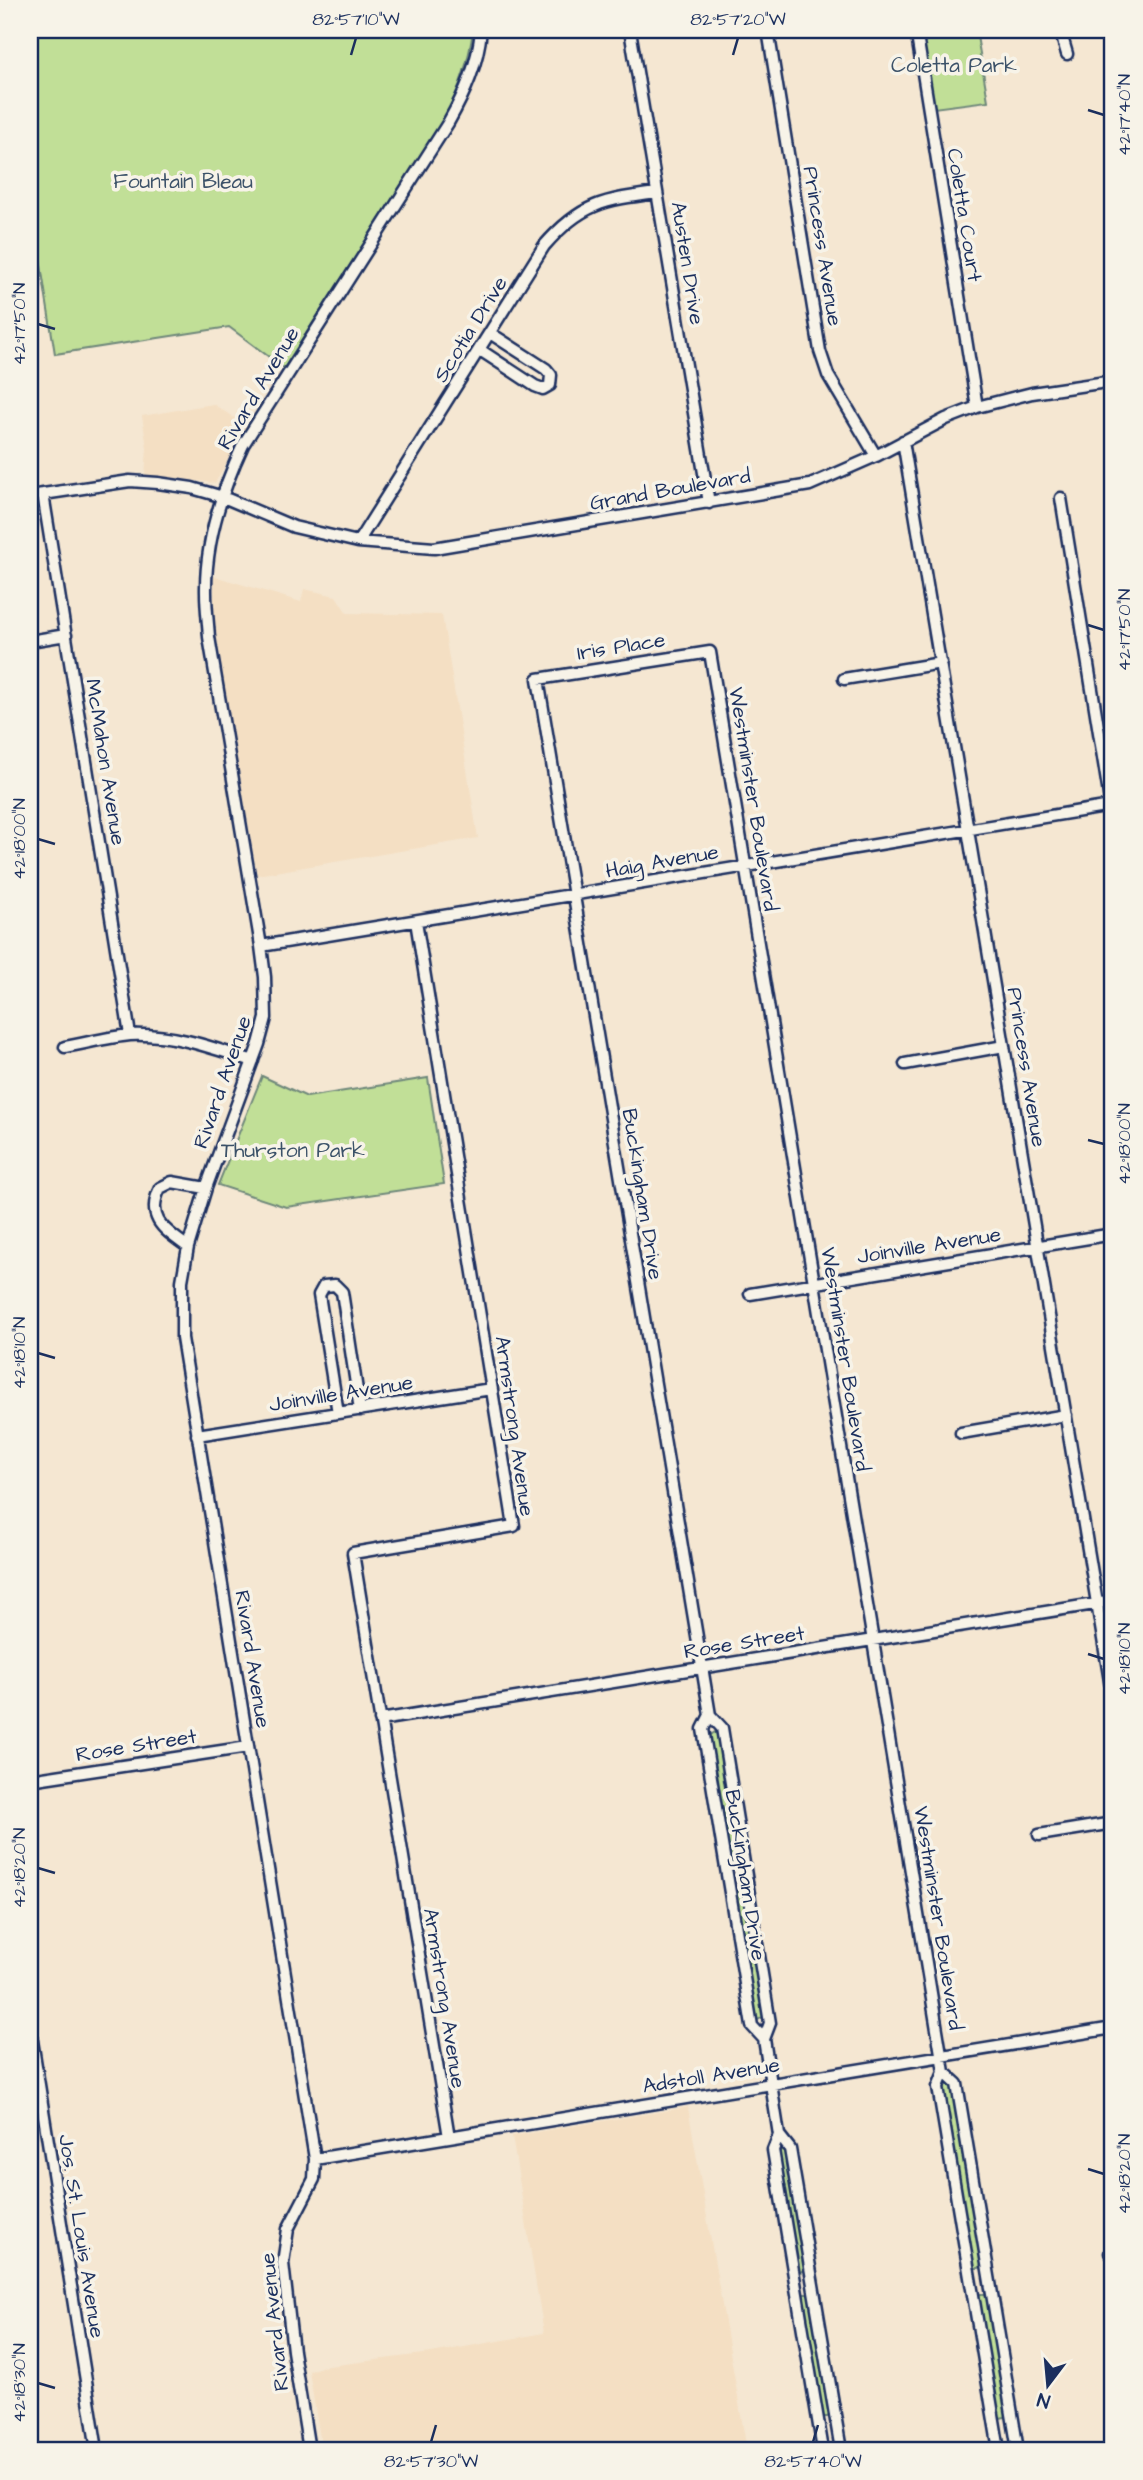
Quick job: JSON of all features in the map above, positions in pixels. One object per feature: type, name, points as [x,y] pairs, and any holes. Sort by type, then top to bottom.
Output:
[{"type":"street","name":"Rivard Avenue","points":[[309,2450],[282,2263],[288,2229],[314,2179],[316,2159],[181,1338],[182,1281],[188,1247],[266,1018],[261,946],[209,637],[206,593],[208,562],[229,476],[243,445],[448,123],[474,69],[481,30]]},
{"type":"street","name":"Austen Drive","points":[[630,30],[709,503]]},
{"type":"street","name":"Princess Avenue","points":[[768,30],[820,351],[828,375],[876,456]]},
{"type":"street","name":"Coletta Court","points":[[916,30],[977,407]]},
{"type":"street","points":[[1060,30],[1067,54]]},
{"type":"street","name":"Scotia Drive","points":[[358,542],[544,246],[564,222],[596,204],[657,193]]},
{"type":"street","points":[[480,350],[535,386],[543,389],[550,385],[551,376],[546,369],[490,332]]},
{"type":"street","name":"Grand Boulevard","points":[[30,496],[130,481],[192,488],[223,497],[294,527],[358,542],[434,548],[810,485],[876,456],[946,419],[977,407],[1032,393],[1113,381]]},
{"type":"street","name":"Princess Avenue","points":[[904,441],[1113,1699]]},
{"type":"street","name":"McMahon Avenue","points":[[43,494],[130,1035]]},
{"type":"street","points":[[1060,498],[1113,819]]},
{"type":"street","points":[[30,641],[66,635]]},
{"type":"street","name":"Iris Place","points":[[538,678],[710,652]]},
{"type":"street","name":"Westminster Boulevard","points":[[710,652],[942,2056],[944,2072],[938,2087],[999,2450]]},
{"type":"street","points":[[844,679],[940,663]]},
{"type":"street","name":"Buckingham Drive","points":[[538,678],[710,1715],[722,1728],[769,2023],[764,2039],[779,2135],[790,2149],[841,2450]]},
{"type":"street","name":"Haig Avenue","points":[[261,946],[1111,806]]},
{"type":"street","name":"Armstrong Avenue","points":[[416,921],[514,1526],[353,1553],[449,2137]]},
{"type":"street","points":[[65,1047],[130,1035],[171,1038],[206,1045],[253,1061]]},
{"type":"street","points":[[905,1064],[1004,1046]]},
{"type":"street","points":[[188,1247],[161,1226],[155,1213],[154,1199],[160,1188],[172,1182],[206,1188]]},
{"type":"street","name":"Joinville Avenue","points":[[750,1294],[1113,1234]]},
{"type":"street","points":[[338,1413],[319,1295],[324,1286],[335,1285],[342,1292],[360,1410]]},
{"type":"street","name":"Joinville Avenue","points":[[197,1435],[491,1389]]},
{"type":"street","points":[[961,1433],[1066,1415]]},
{"type":"street","name":"Rose Street","points":[[380,1720],[1113,1601]]},
{"type":"street","name":"Buckingham Drive","points":[[710,1715],[703,1729],[749,2012],[752,2026],[764,2039]]},
{"type":"street","name":"Rose Street","points":[[30,1780],[248,1747]]},
{"type":"street","points":[[1039,1835],[1113,1824]]},
{"type":"street","name":"Jos. St. Louis Avenue","points":[[30,2028],[97,2450]]},
{"type":"street","name":"Adstoll Avenue","points":[[316,2159],[1113,2028]]},
{"type":"street","name":"Westminster Boulevard","points":[[944,2072],[957,2084],[1018,2450]]},
{"type":"street","name":"Buckingham Drive","points":[[779,2135],[773,2150],[823,2450]]},
{"type":"shaded area","points":[[213,404],[247,426],[215,483],[145,475],[147,448],[142,416]]},
{"type":"shaded area","points":[[214,576],[301,602],[304,589],[336,596],[347,613],[442,615],[478,838],[257,875],[218,653],[214,622]]},
{"type":"shaded area","points":[[688,2107],[747,2450],[322,2450],[309,2371],[544,2333],[512,2136]]},
{"type":"green space","name":"Fountain Bleau","points":[[30,30],[473,30],[463,75],[445,117],[284,368],[229,327],[55,354],[30,196]]},
{"type":"green space","name":"Coletta Park","points":[[921,30],[976,30],[988,101],[934,108]]},
{"type":"green space","name":"Thurston Park","points":[[262,1076],[307,1097],[428,1078],[444,1184],[286,1207],[218,1185]]},
{"type":"green space","points":[[715,1732],[718,1736],[739,1861],[733,1865],[729,1861],[709,1736]]},
{"type":"green space","points":[[741,1888],[744,1892],[764,2016],[758,2020],[755,2016],[735,1892]]},
{"type":"green space","points":[[945,2085],[954,2088],[982,2264],[979,2268],[972,2265],[943,2089]]},
{"type":"green space","points":[[783,2149],[787,2153],[806,2269],[800,2273],[797,2269],[777,2153]]},
{"type":"green space","points":[[804,2294],[811,2298],[830,2413],[828,2417],[821,2414],[802,2297]]},
{"type":"green space","points":[[980,2294],[989,2297],[1007,2414],[1000,2418],[997,2414],[978,2298]]}]
